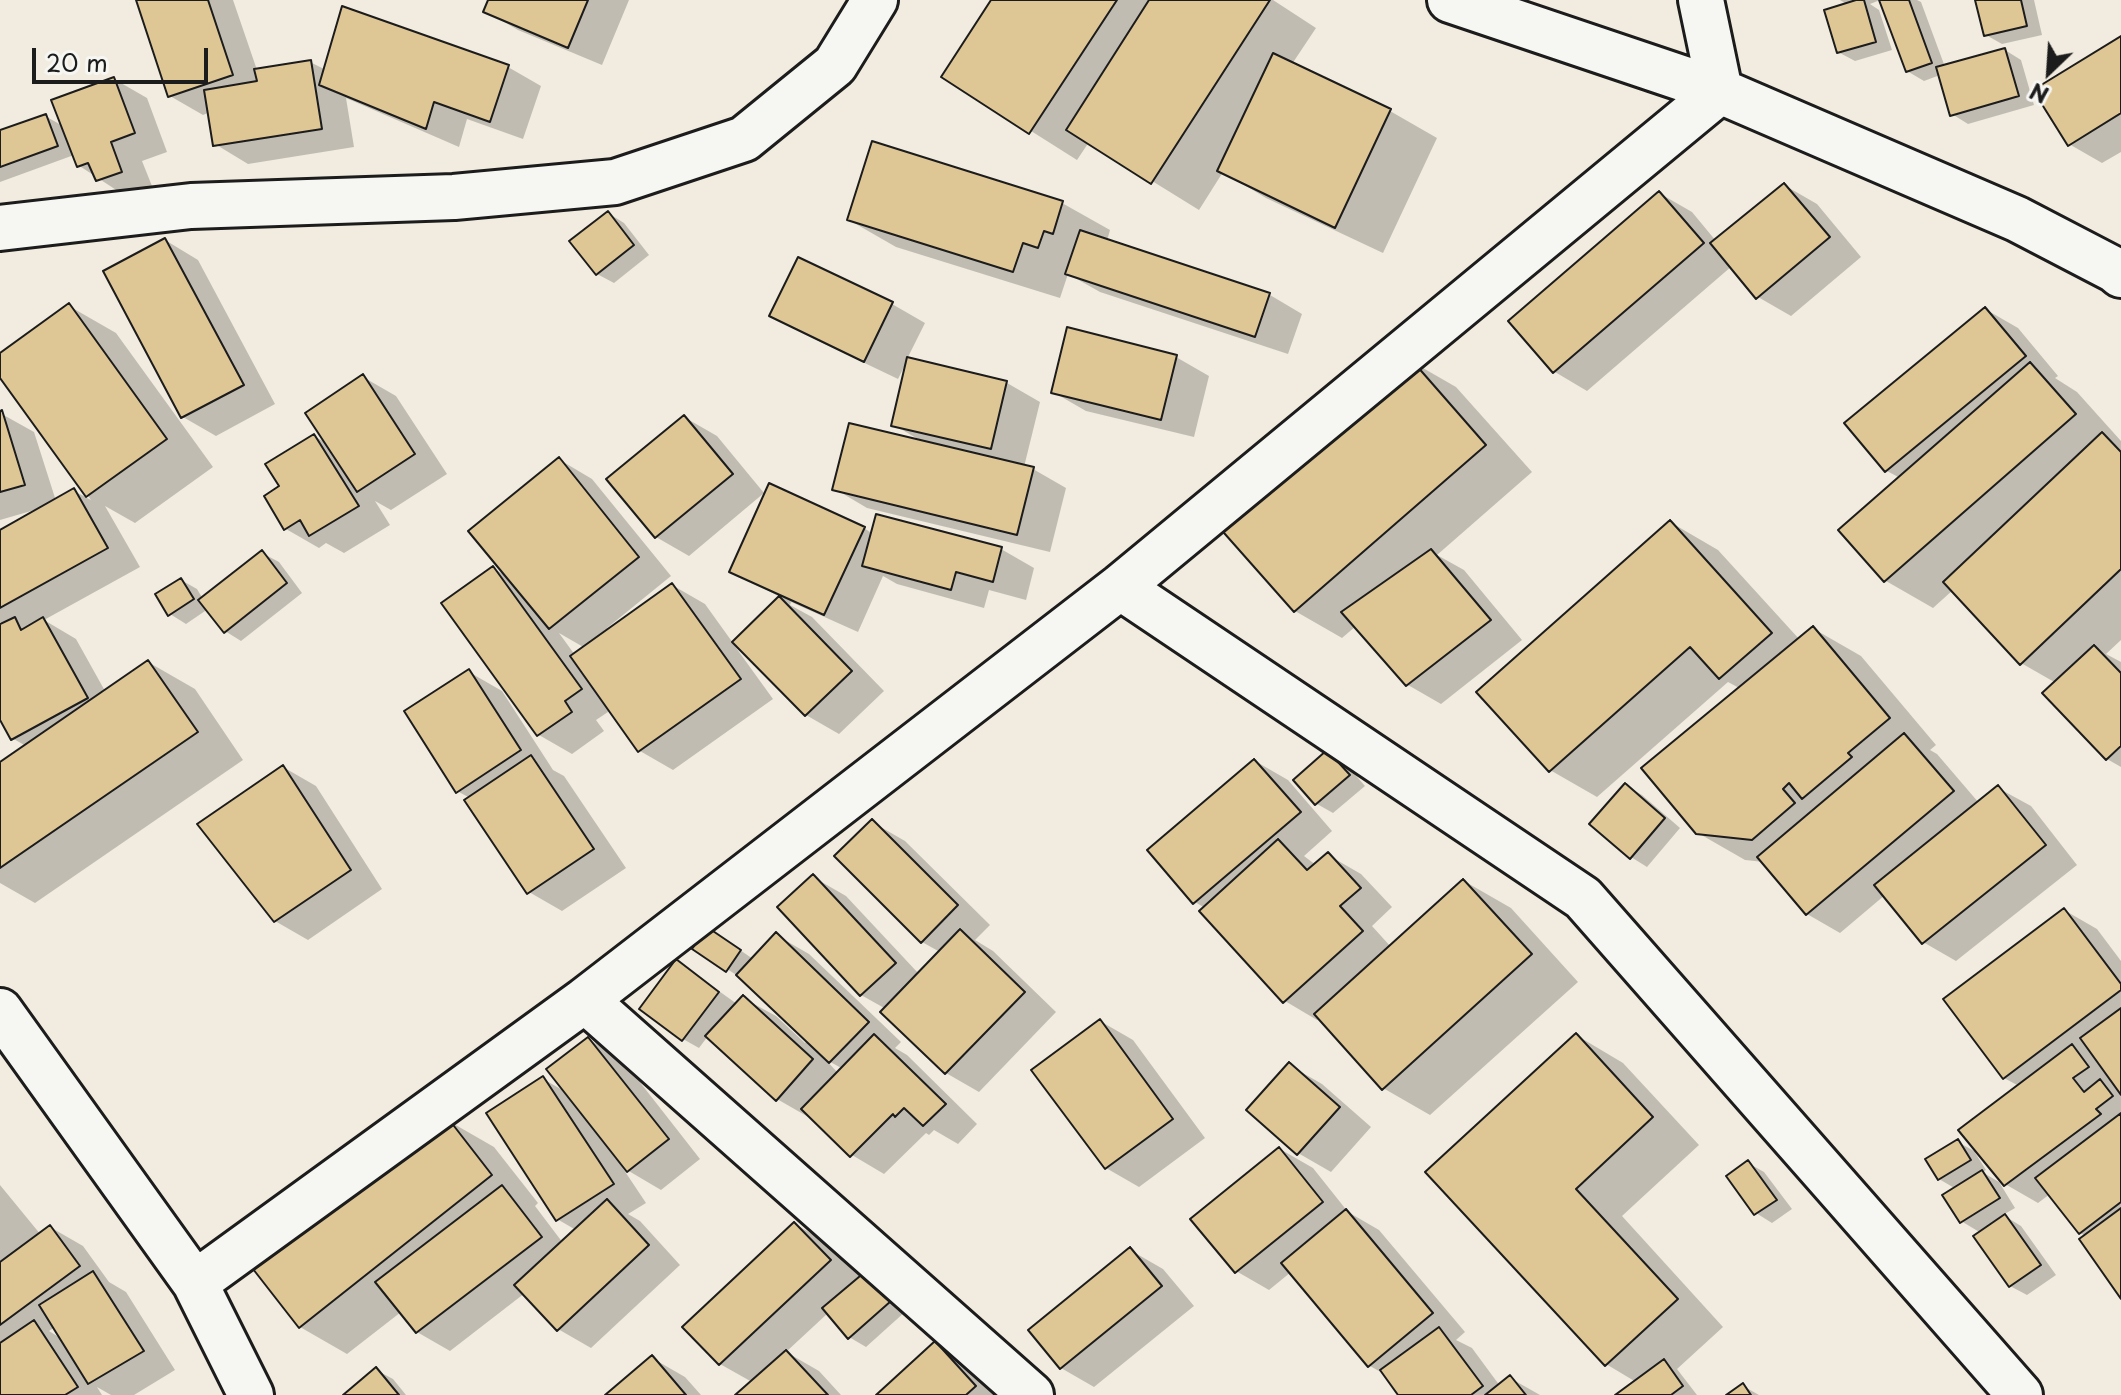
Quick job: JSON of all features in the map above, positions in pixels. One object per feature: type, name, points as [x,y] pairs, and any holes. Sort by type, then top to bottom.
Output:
[{"type":"street","points":[[0,228],[191,206],[454,197],[615,182],[744,139],[835,65],[875,0]]},
{"type":"street","points":[[1450,0],[1720,91],[2017,219],[2121,275]]},
{"type":"street","points":[[1701,0],[1720,91]]},
{"type":"street","points":[[195,1283],[585,1000],[1120,587],[1720,91]]},
{"type":"street","points":[[1120,587],[1583,898],[2020,1395]]},
{"type":"street","points":[[585,1000],[1031,1395]]},
{"type":"street","points":[[0,1011],[195,1283],[251,1395]]},
{"type":"building","points":[[136,0],[208,0],[233,75],[168,97]]},
{"type":"building","points":[[488,0],[588,0],[568,48],[483,12]]},
{"type":"building","points":[[991,0],[1117,0],[1029,134],[941,77]]},
{"type":"building","points":[[1149,0],[1270,0],[1151,184],[1066,130]]},
{"type":"building","points":[[1864,0],[1876,42],[1837,53],[1824,10]]},
{"type":"building","points":[[1879,0],[1909,0],[1932,63],[1906,72]]},
{"type":"building","points":[[1975,0],[2021,0],[2027,26],[1984,36]]},
{"type":"building","points":[[342,6],[509,65],[490,122],[434,102],[426,129],[319,85]]},
{"type":"building","points":[[2121,36],[2121,113],[2068,146],[2033,90]]},
{"type":"building","points":[[2005,48],[2019,96],[1950,116],[1936,67]]},
{"type":"building","points":[[1273,53],[1391,109],[1335,228],[1217,171]]},
{"type":"building","points":[[311,60],[322,129],[213,146],[204,90],[257,81],[254,69]]},
{"type":"building","points":[[114,77],[135,133],[111,142],[122,172],[96,181],[88,163],[77,167],[51,100]]},
{"type":"building","points":[[46,114],[58,146],[0,167],[0,130]]},
{"type":"building","points":[[872,141],[1063,201],[1053,234],[1044,231],[1038,248],[1023,243],[1013,272],[847,220]]},
{"type":"building","points":[[1784,183],[1830,237],[1756,299],[1710,243]]},
{"type":"building","points":[[1659,191],[1704,243],[1553,373],[1508,321]]},
{"type":"building","points":[[608,211],[634,245],[596,275],[569,241]]},
{"type":"building","points":[[1080,230],[1270,293],[1255,337],[1065,274]]},
{"type":"building","points":[[165,238],[244,385],[181,418],[103,271]]},
{"type":"building","points":[[798,257],[893,302],[864,362],[769,316]]},
{"type":"building","points":[[69,303],[167,439],[86,497],[0,378],[0,353]]},
{"type":"building","points":[[1985,307],[2026,356],[1885,472],[1844,423]]},
{"type":"building","points":[[1067,327],[1177,355],[1161,420],[1051,393]]},
{"type":"building","points":[[907,357],[1007,381],[991,449],[891,426]]},
{"type":"building","points":[[1409,357],[1486,445],[1294,612],[1217,525]]},
{"type":"building","points":[[2030,362],[2076,414],[1884,582],[1838,530]]},
{"type":"building","points":[[363,374],[415,454],[357,492],[305,413]]},
{"type":"building","points":[[0,411],[25,485],[0,492]]},
{"type":"building","points":[[684,415],[733,474],[655,538],[606,479]]},
{"type":"building","points":[[849,423],[1034,467],[1017,535],[832,490]]},
{"type":"building","points":[[2102,432],[2121,452],[2121,569],[2020,665],[1943,582]]},
{"type":"building","points":[[314,434],[359,506],[309,536],[300,520],[284,530],[264,496],[279,486],[265,464]]},
{"type":"building","points":[[559,457],[639,557],[549,629],[468,531]]},
{"type":"building","points":[[769,483],[865,527],[824,615],[729,572]]},
{"type":"building","points":[[74,488],[108,548],[0,608],[0,530]]},
{"type":"building","points":[[876,514],[1002,547],[993,582],[956,572],[951,590],[862,566]]},
{"type":"building","points":[[1670,520],[1772,633],[1719,679],[1690,647],[1549,772],[1476,692]]},
{"type":"building","points":[[1431,549],[1491,620],[1406,686],[1341,612]]},
{"type":"building","points":[[262,550],[287,583],[224,633],[198,600]]},
{"type":"building","points":[[493,566],[582,689],[565,701],[572,712],[537,736],[441,603]]},
{"type":"building","points":[[181,578],[194,599],[168,616],[155,594]]},
{"type":"building","points":[[672,583],[741,679],[638,752],[570,656]]},
{"type":"building","points":[[779,596],[852,671],[805,716],[732,642]]},
{"type":"building","points":[[15,617],[21,630],[43,617],[88,698],[11,740],[0,720],[0,624]]},
{"type":"building","points":[[1813,626],[1890,718],[1848,753],[1852,757],[1802,799],[1789,783],[1783,789],[1795,803],[1752,840],[1696,834],[1641,768]]},
{"type":"building","points":[[2094,645],[2121,673],[2121,746],[2106,760],[2042,693]]},
{"type":"building","points":[[148,660],[198,732],[0,868],[0,762]]},
{"type":"building","points":[[469,669],[521,750],[456,793],[404,711]]},
{"type":"building","points":[[1904,733],[1954,791],[1806,915],[1757,857]]},
{"type":"building","points":[[1327,750],[1350,775],[1315,805],[1293,780]]},
{"type":"building","points":[[531,755],[594,849],[527,894],[464,800]]},
{"type":"building","points":[[1254,759],[1301,812],[1193,904],[1147,850]]},
{"type":"building","points":[[283,765],[351,870],[274,922],[197,824]]},
{"type":"building","points":[[1625,783],[1665,818],[1630,859],[1589,824]]},
{"type":"building","points":[[1998,785],[2046,845],[1922,944],[1874,885]]},
{"type":"building","points":[[872,819],[958,905],[921,943],[834,856]]},
{"type":"building","points":[[1278,839],[1307,870],[1328,852],[1361,888],[1340,906],[1363,931],[1283,1003],[1199,911]]},
{"type":"building","points":[[813,874],[896,963],[860,996],[777,907]]},
{"type":"building","points":[[1463,879],[1532,954],[1382,1090],[1314,1014]]},
{"type":"building","points":[[2064,908],[2121,984],[2121,990],[2003,1079],[1943,999]]},
{"type":"building","points":[[707,927],[741,950],[726,972],[692,949]]},
{"type":"building","points":[[960,929],[1025,992],[945,1074],[880,1012]]},
{"type":"building","points":[[776,932],[869,1022],[829,1063],[736,975]]},
{"type":"building","points":[[676,959],[719,992],[682,1041],[639,1009]]},
{"type":"building","points":[[743,995],[813,1059],[776,1101],[705,1036]]},
{"type":"building","points":[[2121,1008],[2121,1095],[2080,1038]]},
{"type":"building","points":[[1100,1019],[1173,1119],[1105,1169],[1031,1070]]},
{"type":"building","points":[[1576,1033],[1653,1117],[1576,1189],[1678,1299],[1605,1366],[1425,1172]]},
{"type":"building","points":[[874,1034],[946,1104],[923,1126],[904,1108],[895,1117],[893,1114],[850,1157],[801,1109]]},
{"type":"building","points":[[588,1037],[669,1139],[627,1172],[546,1069]]},
{"type":"building","points":[[2072,1044],[2089,1067],[2073,1078],[2084,1092],[2100,1079],[2113,1096],[2096,1109],[2101,1114],[2004,1186],[1958,1130]]},
{"type":"building","points":[[1289,1062],[1340,1107],[1297,1155],[1246,1110]]},
{"type":"building","points":[[543,1076],[614,1184],[556,1221],[486,1113]]},
{"type":"building","points":[[2121,1113],[2121,1202],[2079,1234],[2035,1178]]},
{"type":"building","points":[[447,1117],[492,1175],[299,1328],[253,1269]]},
{"type":"building","points":[[1958,1139],[1971,1160],[1938,1180],[1925,1159]]},
{"type":"building","points":[[1279,1147],[1323,1202],[1235,1273],[1190,1219]]},
{"type":"building","points":[[1748,1160],[1777,1200],[1754,1215],[1726,1176]]},
{"type":"building","points":[[1982,1170],[2000,1198],[1960,1223],[1942,1195]]},
{"type":"building","points":[[502,1185],[542,1237],[416,1333],[375,1282]]},
{"type":"building","points":[[607,1199],[649,1245],[557,1331],[514,1285]]},
{"type":"building","points":[[2121,1208],[2121,1299],[2079,1239]]},
{"type":"building","points":[[1346,1209],[1433,1313],[1368,1367],[1281,1263]]},
{"type":"building","points":[[2005,1214],[2041,1265],[2009,1287],[1973,1236]]},
{"type":"building","points":[[794,1222],[831,1260],[719,1365],[682,1327]]},
{"type":"building","points":[[50,1225],[80,1266],[0,1325],[0,1262]]},
{"type":"building","points":[[1130,1247],[1162,1286],[1060,1369],[1028,1330]]},
{"type":"building","points":[[93,1271],[144,1351],[88,1384],[39,1305]]},
{"type":"building","points":[[866,1271],[891,1301],[848,1339],[822,1308]]},
{"type":"building","points":[[34,1320],[78,1387],[65,1395],[0,1395],[0,1343]]},
{"type":"building","points":[[1439,1327],[1483,1386],[1471,1395],[1398,1395],[1380,1370]]},
{"type":"building","points":[[935,1341],[976,1386],[966,1395],[876,1395]]},
{"type":"building","points":[[786,1350],[828,1395],[735,1395]]},
{"type":"building","points":[[652,1355],[686,1395],[605,1395]]},
{"type":"building","points":[[1664,1359],[1683,1386],[1671,1395],[1615,1395]]},
{"type":"building","points":[[376,1367],[399,1395],[343,1395]]},
{"type":"building","points":[[1510,1375],[1526,1395],[1485,1395]]},
{"type":"building","points":[[1743,1383],[1751,1395],[1726,1395]]}]
